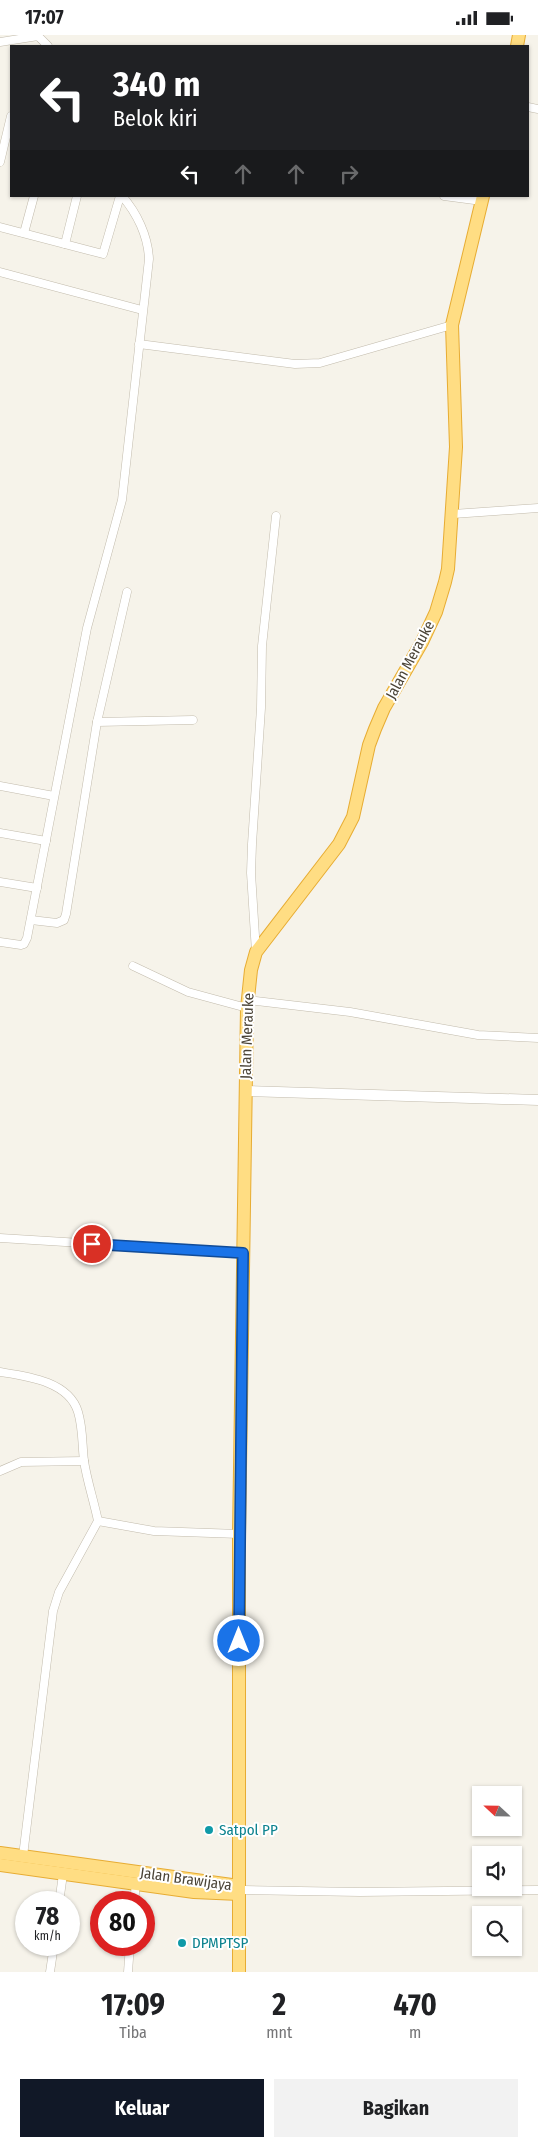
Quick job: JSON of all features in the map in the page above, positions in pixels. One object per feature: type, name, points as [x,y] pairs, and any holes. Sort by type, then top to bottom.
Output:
[{"type":"highway","name":"Jalan Merauke","points":[[239,1972],[239,1534],[247,1004],[251,970],[256,952],[339,844],[353,817],[369,745],[375,729],[384,708],[422,642],[442,595],[448,569],[456,447],[452,325],[482,199]]},
{"type":"highway","name":"Jalan Brawijaya","points":[[0,1853],[123,1876],[240,1890]]},
{"type":"highway","name":"Jalan Brawijaya","points":[[0,1865],[63,1874],[123,1876],[136,1883],[194,1892],[240,1890]]},
{"type":"street","points":[[0,42],[38,36],[47,45]]},
{"type":"street","points":[[0,162],[10,120]]},
{"type":"street","points":[[24,233],[34,197]]},
{"type":"street","points":[[65,244],[77,197]]},
{"type":"street","points":[[0,227],[103,254],[121,197]]},
{"type":"street","points":[[0,942],[24,944],[31,920],[87,629],[122,500],[148,267],[148,247],[132,207],[122,197]]},
{"type":"street","points":[[457,197],[482,199]]},
{"type":"street","points":[[0,272],[142,310]]},
{"type":"street","points":[[139,344],[278,363],[320,363],[452,325]]},
{"type":"street","points":[[452,514],[538,508]]},
{"type":"street","points":[[256,952],[251,873],[252,844],[261,708],[263,637],[276,516]]},
{"type":"street","points":[[31,920],[57,923],[64,920],[66,914],[98,722],[127,592]]},
{"type":"street","points":[[98,722],[193,720]]},
{"type":"street","points":[[0,786],[54,797]]},
{"type":"street","points":[[0,833],[46,841]]},
{"type":"street","points":[[0,881],[37,888]]},
{"type":"street","points":[[133,966],[188,992],[247,1004],[350,1012],[469,1033],[538,1038]]},
{"type":"street","name":"Jalan Merauke","points":[[246,1091],[538,1100]]},
{"type":"street","points":[[0,1238],[243,1253]]},
{"type":"street","points":[[0,1372],[37,1379],[68,1396],[77,1407],[84,1461],[98,1521],[59,1592],[54,1611],[23,1856]]},
{"type":"street","points":[[0,1471],[21,1463],[84,1461]]},
{"type":"street","points":[[98,1521],[154,1531],[239,1534]]},
{"type":"street","points":[[61,1891],[63,1874]]},
{"type":"street","points":[[135,1891],[136,1883]]},
{"type":"street","points":[[240,1890],[360,1892],[538,1890]]},
{"type":"street","points":[[50,1972],[52,1956]]},
{"type":"street","points":[[128,1972],[129,1956]]},
{"type":"place","name":"Satpol PP","points":[[209,1830]]},
{"type":"place","name":"DPMPTSP","points":[[182,1943]]},
{"type":"route","points":[[92,1244],[201,1252],[243,1253],[239,1641]]}]
